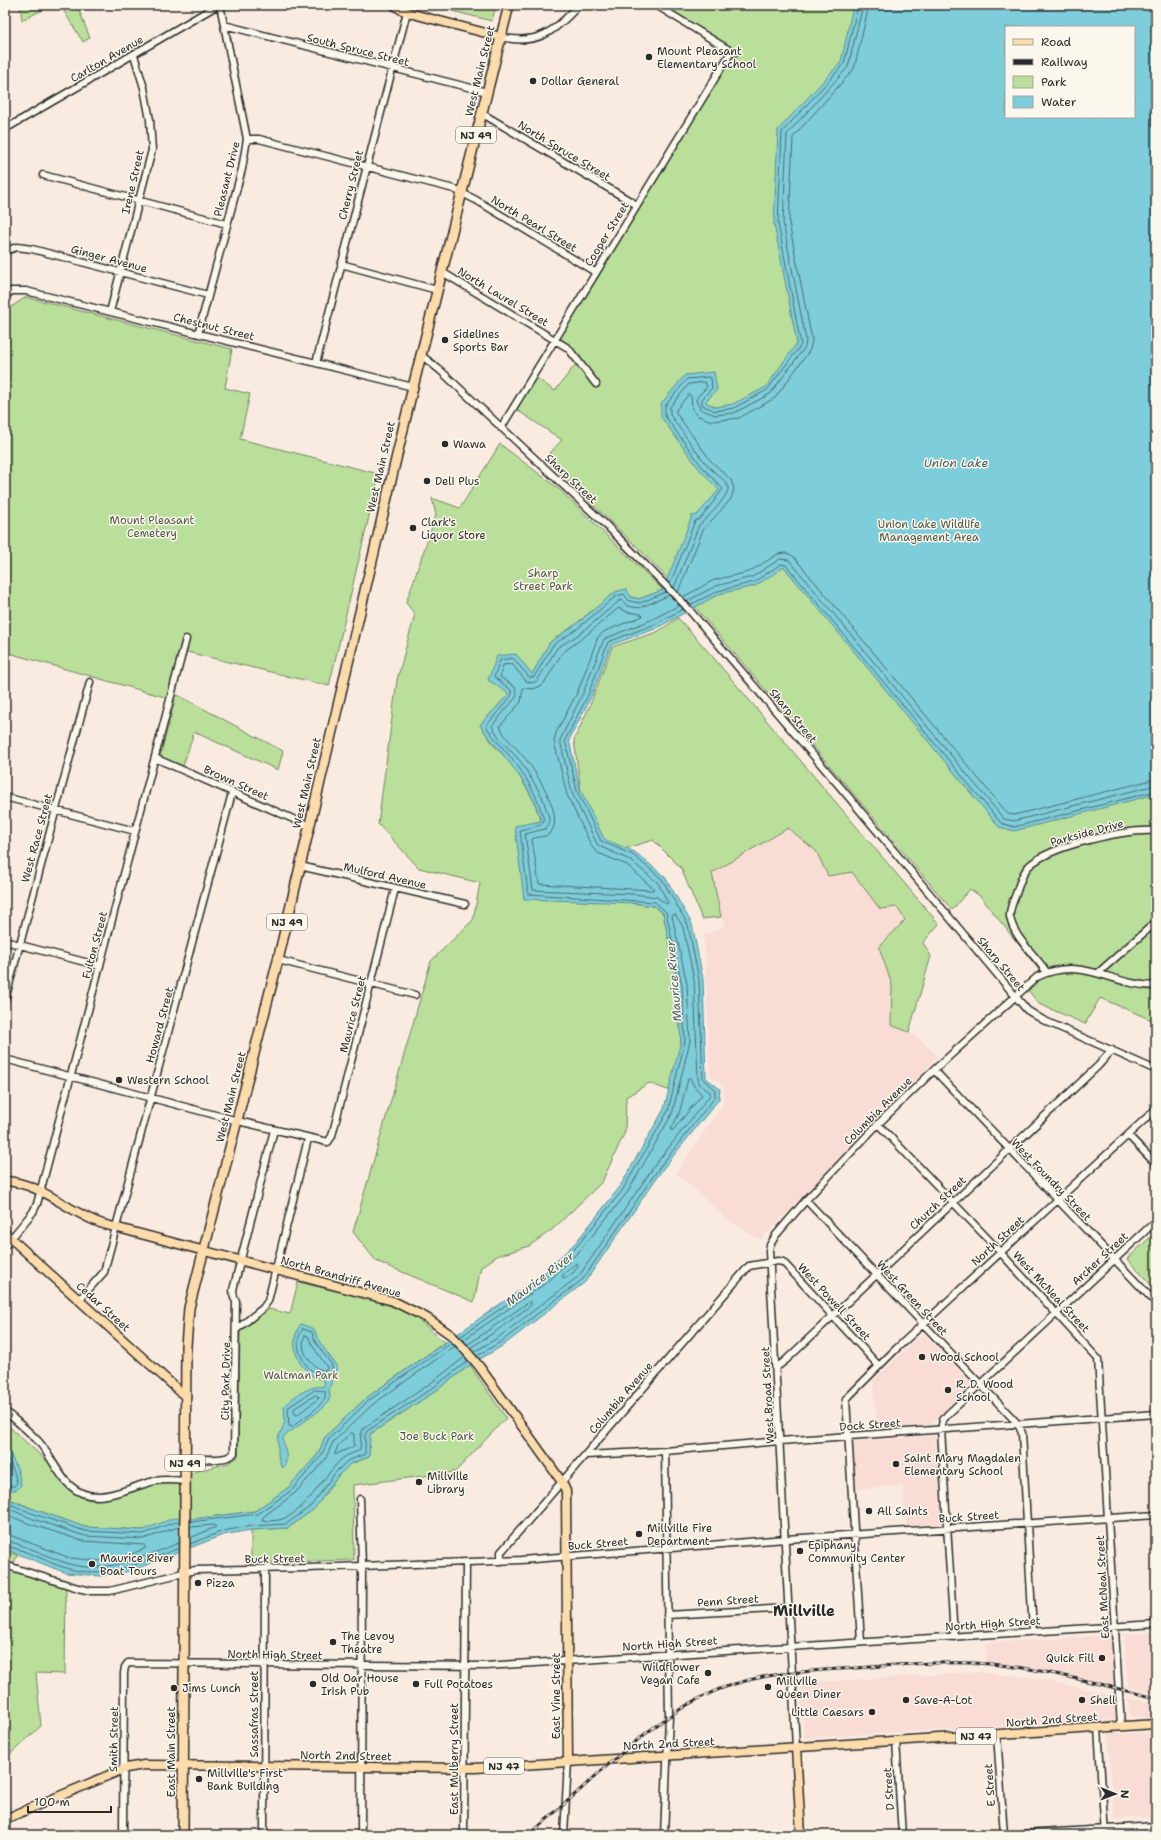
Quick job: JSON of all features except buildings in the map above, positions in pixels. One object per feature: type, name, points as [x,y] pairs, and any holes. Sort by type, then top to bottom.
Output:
[{"type":"highway","name":"West Main Street","points":[[185,1572],[187,1317],[202,1250],[238,1121],[278,960],[420,355],[509,5]]},
{"type":"highway","name":"East Main Street","points":[[183,1835],[185,1572]]},
{"type":"main road","points":[[394,5],[407,12],[501,37]]},
{"type":"main road","name":"North Brandriff Avenue","points":[[5,1182],[26,1185],[82,1217],[115,1228],[276,1269],[393,1301],[427,1318],[451,1335],[479,1366],[562,1482]]},
{"type":"main road","name":"Cedar Street","points":[[5,1233],[186,1398]]},
{"type":"main road","name":"East Vine Street","points":[[562,1482],[566,1491],[568,1761]]},
{"type":"main road","name":"North 2nd Street","points":[[183,1766],[464,1768],[1156,1724]]},
{"type":"main road","points":[[796,1747],[801,1835]]},
{"type":"main road","name":"NJ 47","points":[[5,1819],[123,1769],[144,1765],[183,1766]]},
{"type":"street","name":"Pleasant Drive","points":[[198,334],[242,169],[248,139],[219,5]]},
{"type":"street","name":"Carlton Avenue","points":[[5,129],[219,5]]},
{"type":"street","points":[[501,37],[522,40],[541,36],[560,25],[579,5]]},
{"type":"street","name":"Cooper Street","points":[[501,428],[595,272],[732,52],[656,5]]},
{"type":"street","name":"Cherry Street","points":[[316,363],[407,12]]},
{"type":"street","name":"South Spruce Street","points":[[224,26],[487,92]]},
{"type":"street","name":"Irene Street","points":[[110,312],[152,150],[152,127],[144,88],[134,55]]},
{"type":"street","name":"North Spruce Street","points":[[481,113],[637,205]]},
{"type":"street","name":"North Pearl Street","points":[[248,139],[259,139],[454,189],[595,272]]},
{"type":"street","points":[[43,175],[227,224]]},
{"type":"street","name":"Ginger Avenue","points":[[5,251],[17,246],[32,249],[208,295]]},
{"type":"street","points":[[341,264],[437,290]]},
{"type":"street","name":"North Laurel Street","points":[[442,272],[570,350],[596,384]]},
{"type":"street","name":"Chestnut Street","points":[[5,297],[11,291],[26,291],[413,387]]},
{"type":"street","name":"Sharp Street","points":[[420,355],[441,370],[606,525],[685,605],[928,890],[1015,997],[1032,1014],[1156,1070]]},
{"type":"street","name":"Fulton Street","points":[[5,1246],[35,1209],[186,640]]},
{"type":"street","name":"West Race Street","points":[[5,1000],[90,682]]},
{"type":"street","name":"Brown Street","points":[[155,758],[309,826]]},
{"type":"street","name":"Howard Street","points":[[79,1300],[104,1272],[232,792]]},
{"type":"street","points":[[5,797],[135,831]]},
{"type":"street","name":"Parkside Drive","points":[[1047,973],[1017,934],[1010,915],[1016,893],[1028,867],[1057,850],[1115,835],[1143,830],[1156,831]]},
{"type":"street","name":"Mulford Avenue","points":[[300,866],[465,904]]},
{"type":"street","name":"Maurice Street","points":[[308,1139],[328,1142],[332,1136],[395,889]]},
{"type":"street","points":[[1098,973],[1156,922]]},
{"type":"street","points":[[5,941],[100,966]]},
{"type":"street","points":[[278,960],[415,995]]},
{"type":"street","name":"Columbia Avenue","points":[[769,1251],[770,1245],[776,1235],[806,1200],[878,1124],[934,1070],[1033,980],[1047,973],[1064,969],[1082,970],[1156,986]]},
{"type":"street","name":"Church Street","points":[[777,1367],[1098,1066],[1112,1050]]},
{"type":"street","points":[[5,1059],[308,1139],[266,1304],[237,1329]]},
{"type":"street","name":"West Foundry Street","points":[[934,1070],[1156,1303]]},
{"type":"street","name":"North Street","points":[[848,1437],[846,1403],[848,1396],[854,1389],[1156,1109]]},
{"type":"street","name":"West McNeal Street","points":[[878,1124],[1001,1252],[1098,1359],[1109,1518]]},
{"type":"street","points":[[240,1260],[274,1130]]},
{"type":"street","points":[[1128,1134],[1156,1164]]},
{"type":"street","name":"West Green Street","points":[[806,1200],[1018,1424]]},
{"type":"street","name":"Archer Street","points":[[941,1430],[943,1420],[948,1414],[1156,1221]]},
{"type":"street","name":"West Broad Street","points":[[769,1251],[777,1367],[796,1747]]},
{"type":"street","name":"City Park Drive","points":[[185,1458],[222,1459],[231,1457],[234,1453],[237,1329],[236,1301],[233,1290],[240,1260]]},
{"type":"street","name":"West Powell Street","points":[[770,1263],[780,1261],[785,1264],[879,1366]]},
{"type":"street","name":"Columbia Avenue","points":[[500,1562],[501,1552],[741,1274],[751,1266],[770,1263]]},
{"type":"street","points":[[5,1411],[39,1442],[62,1477],[80,1491],[98,1496],[113,1494],[154,1481],[185,1481]]},
{"type":"street","name":"Dock Street","points":[[586,1455],[665,1451],[780,1441],[1156,1414]]},
{"type":"street","points":[[1018,1424],[1022,1433],[1034,1632]]},
{"type":"street","points":[[941,1430],[954,1637]]},
{"type":"street","points":[[848,1437],[861,1642]]},
{"type":"street","points":[[664,1835],[668,1756],[668,1615],[665,1451]]},
{"type":"street","points":[[360,1499],[362,1566],[361,1835]]},
{"type":"street","name":"Buck Street","points":[[5,1565],[78,1588],[97,1592],[117,1590],[200,1569],[265,1569],[500,1562],[855,1534],[1156,1515]]},
{"type":"street","name":"East McNeal Street","points":[[1109,1518],[1121,1726]]},
{"type":"street","name":"East Mulberry Street","points":[[464,1835],[466,1562]]},
{"type":"street","name":"Sassafras Street","points":[[264,1835],[265,1569]]},
{"type":"street","name":"Penn Street","points":[[668,1615],[790,1608]]},
{"type":"street","name":"North High Street","points":[[125,1667],[126,1664],[130,1663],[465,1667],[1156,1624]]},
{"type":"street","name":"Smith Street","points":[[122,1835],[125,1667]]},
{"type":"street","points":[[1098,1728],[1105,1832]]},
{"type":"street","name":"E Street","points":[[997,1734],[1005,1835]]},
{"type":"street","name":"D Street","points":[[896,1741],[902,1835]]},
{"type":"street","name":"East Vine Street","points":[[564,1835],[568,1761]]},
{"type":"street","points":[[1005,1835],[1105,1832],[1156,1826]]},
{"type":"shaded area","points":[[788,828],[816,851],[828,876],[852,872],[880,908],[897,907],[905,920],[879,947],[892,985],[891,1025],[915,1035],[938,1056],[761,1240],[731,1222],[676,1173],[723,1104],[724,1086],[710,1076],[704,935],[726,925],[721,917],[712,873]]},
{"type":"shaded area","name":"Wood School","points":[[923,1333],[972,1384],[930,1425],[877,1428],[873,1381]]},
{"type":"shaded area","name":"Saint Mary Magdalen Elementary School","points":[[935,1436],[942,1524],[906,1527],[903,1486],[856,1489],[852,1441]]},
{"type":"shaded area","points":[[1156,1632],[1156,1694],[1128,1687],[1124,1634]]},
{"type":"shaded area","points":[[1110,1635],[1113,1685],[1055,1671],[986,1662],[986,1643]]},
{"type":"shaded area","points":[[976,1672],[1030,1677],[1115,1696],[1116,1719],[804,1738],[800,1683]]},
{"type":"shaded area","points":[[1127,1698],[1156,1704],[1156,1719],[1130,1717]]},
{"type":"shaded area","points":[[1156,1733],[1156,1817],[1114,1819],[1108,1734]]},
{"type":"green space","points":[[20,5],[53,5],[22,20]]},
{"type":"green space","points":[[60,5],[77,5],[90,38],[83,42]]},
{"type":"green space","points":[[454,5],[496,5],[492,21],[452,11]]},
{"type":"green space","name":"Union Lake","points":[[1156,5],[1156,1018],[1154,1021],[1100,998],[1085,1024],[1039,1004],[1024,985],[1039,970],[980,896],[970,889],[952,910],[695,607],[636,546],[547,461],[552,457],[549,454],[562,440],[511,406],[531,374],[555,391],[581,357],[556,334],[729,55],[657,6]]},
{"type":"green space","name":"Mount Pleasant Cemetery","points":[[26,297],[232,349],[225,388],[250,394],[240,439],[379,474],[329,686],[183,651],[170,691],[283,751],[278,770],[194,732],[183,766],[160,757],[175,700],[5,652],[5,311]]},
{"type":"green space","name":"Sharp Street Park","points":[[500,444],[559,489],[663,590],[639,599],[631,597],[590,612],[575,625],[550,642],[532,675],[509,694],[480,725],[493,744],[514,767],[534,801],[541,822],[632,903],[654,906],[663,913],[678,985],[681,1041],[670,1091],[649,1083],[626,1097],[625,1132],[602,1182],[553,1229],[529,1246],[497,1256],[481,1267],[474,1302],[376,1261],[353,1232],[431,961],[473,920],[480,883],[419,868],[378,824],[397,680],[415,614],[406,603],[436,515],[432,498],[460,508]]},
{"type":"green space","points":[[678,618],[939,924],[923,943],[931,956],[909,1032],[891,1025],[892,985],[879,947],[905,920],[897,907],[880,909],[852,872],[828,876],[816,851],[788,828],[712,873],[721,917],[702,919],[681,868],[653,840],[615,852],[585,822],[574,740],[590,705],[612,647],[657,632]]},
{"type":"green space","points":[[1156,1232],[1156,1290],[1127,1259]]},
{"type":"green space","name":"Waltman Park","points":[[298,1282],[371,1299],[399,1309],[411,1315],[445,1342],[366,1398],[325,1437],[318,1454],[289,1487],[255,1511],[194,1519],[143,1530],[85,1527],[36,1510],[5,1497],[5,1423],[80,1491],[96,1498],[228,1463],[238,1457],[240,1331],[269,1309],[290,1314]]},
{"type":"green space","name":"Joe Buck Park","points":[[470,1365],[506,1418],[455,1472],[353,1485],[354,1560],[251,1563],[251,1530],[288,1528],[314,1509],[338,1476],[350,1464],[369,1457],[369,1435],[437,1390]]},
{"type":"green space","points":[[5,1551],[17,1555],[13,1567],[66,1584],[65,1674],[36,1673],[41,1726],[5,1759]]},
{"type":"water","name":"Union Lake","points":[[855,5],[1156,5],[1156,794],[1014,831],[999,827],[784,567],[755,586],[719,594],[655,629],[611,645],[591,697],[569,740],[580,789],[604,839],[635,852],[665,877],[692,924],[703,979],[706,1078],[720,1089],[719,1099],[662,1170],[585,1282],[504,1345],[470,1365],[437,1390],[370,1434],[369,1457],[350,1464],[338,1476],[314,1509],[288,1528],[251,1530],[223,1535],[131,1571],[100,1576],[66,1573],[5,1549],[5,1498],[85,1527],[143,1530],[174,1518],[194,1519],[255,1511],[289,1487],[318,1454],[325,1437],[366,1398],[543,1274],[576,1242],[619,1188],[664,1109],[681,1041],[678,985],[663,913],[654,906],[632,903],[524,899],[515,826],[541,821],[529,790],[480,725],[509,694],[488,680],[497,656],[516,654],[532,674],[550,642],[575,625],[615,592],[626,589],[631,597],[639,599],[663,590],[692,516],[697,515],[719,490],[700,470],[661,417],[661,404],[685,375],[714,372],[717,390],[705,402],[716,407],[733,404],[766,387],[797,343],[774,224],[778,130],[841,62],[852,11]]},
{"type":"water","points":[[301,1324],[314,1329],[319,1341],[337,1367],[329,1389],[330,1397],[328,1402],[319,1411],[283,1437],[286,1463],[284,1467],[281,1467],[278,1455],[278,1438],[285,1422],[284,1406],[292,1399],[308,1390],[323,1387],[325,1382],[309,1373],[304,1368],[297,1356],[295,1343]]},
{"type":"water","points":[[5,1449],[8,1450],[18,1470],[21,1485],[16,1490],[5,1490]]},
{"type":"railway","points":[[529,1835],[636,1741],[686,1705],[716,1690],[733,1684],[768,1676],[822,1670],[916,1664],[991,1664],[1012,1666],[1054,1674],[1156,1698]]},
{"type":"place","name":"Mount Pleasant Elementary School","points":[[649,57]]},
{"type":"place","name":"Dollar General","points":[[533,81]]},
{"type":"place","name":"Sidelines Sports Bar","points":[[445,340]]},
{"type":"place","name":"Wawa","points":[[445,444]]},
{"type":"place","name":"Deli Plus","points":[[427,481]]},
{"type":"place","name":"Clark's Liquor Store","points":[[413,528]]},
{"type":"place","name":"Western School","points":[[119,1080]]},
{"type":"place","name":"Wood School","points":[[922,1357]]},
{"type":"place","name":"R. D. Wood School","points":[[948,1390]]},
{"type":"place","name":"Saint Mary Magdalen Elementary School","points":[[896,1464]]},
{"type":"place","name":"Millville Library","points":[[419,1482]]},
{"type":"place","name":"All Saints","points":[[869,1511]]},
{"type":"place","name":"Millville Fire Department","points":[[639,1534]]},
{"type":"place","name":"Epiphany Community Center","points":[[800,1551]]},
{"type":"place","name":"Maurice River Boat Tours","points":[[92,1564]]},
{"type":"place","name":"Pizza","points":[[198,1583]]},
{"type":"place","name":"The Levoy Theatre","points":[[333,1642]]},
{"type":"place","name":"Quick Fill","points":[[1102,1658]]},
{"type":"place","name":"Wildflower Vegan Cafe","points":[[708,1673]]},
{"type":"place","name":"Old Oar House Irish Pub","points":[[313,1684]]},
{"type":"place","name":"Full Potatoes","points":[[416,1684]]},
{"type":"place","name":"Millville Queen Diner","points":[[768,1687]]},
{"type":"place","name":"Jims Lunch","points":[[174,1688]]},
{"type":"place","name":"Save-A-Lot","points":[[906,1700]]},
{"type":"place","name":"Shell","points":[[1082,1700]]},
{"type":"place","name":"Little Caesars","points":[[872,1712]]},
{"type":"place","name":"Millville's First Bank Building","points":[[199,1779]]},
{"type":"district","name":"Millville","points":[[804,1611]]},
{"type":"park label","name":"Union Lake Wildlife Management Area","points":[[929,530]]},
{"type":"water label","name":"Maurice River","points":[[674,981]]},
{"type":"water label","name":"Maurice River","points":[[540,1279]]}]
